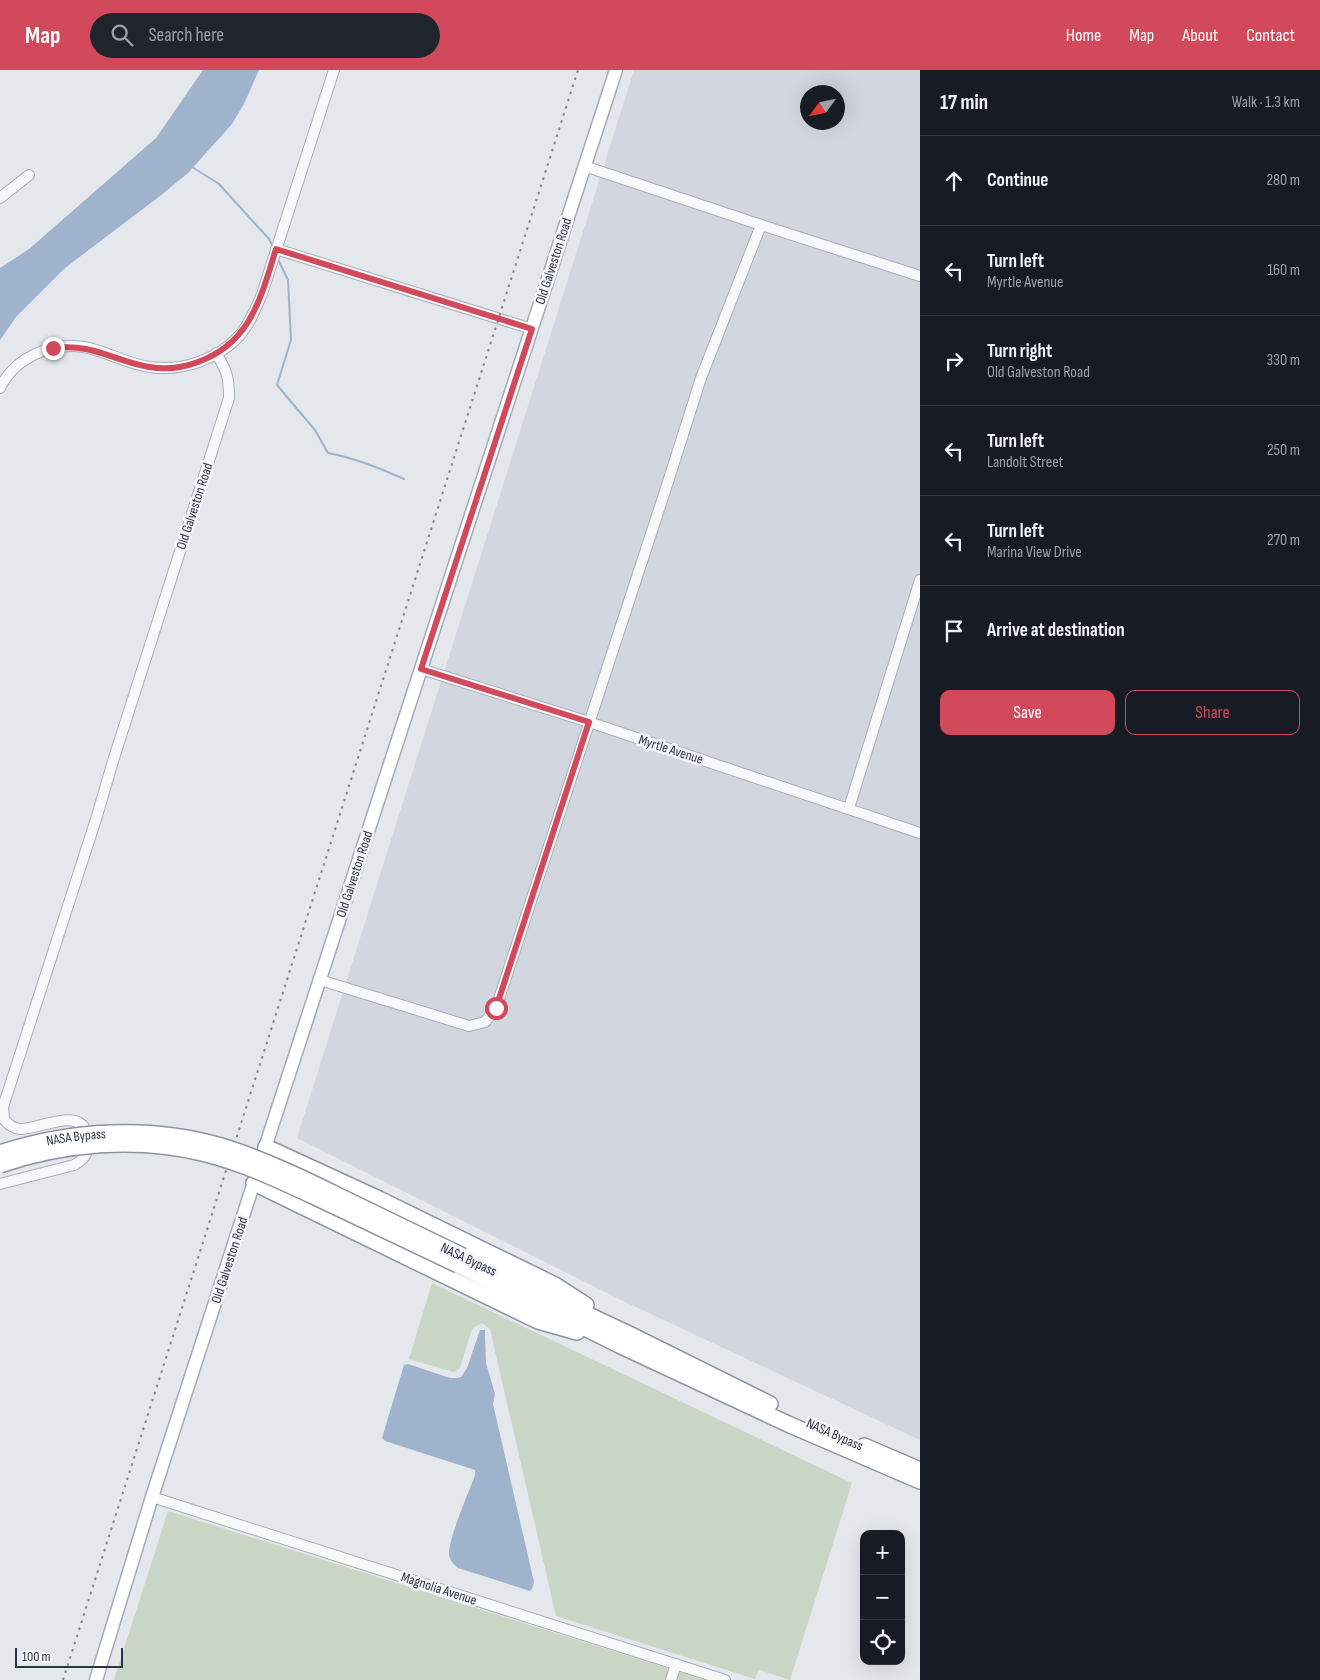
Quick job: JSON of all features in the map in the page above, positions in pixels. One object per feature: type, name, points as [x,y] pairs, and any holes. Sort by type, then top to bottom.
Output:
[{"type":"highway","name":"NASA Bypass","points":[[0,1153],[59,1138],[103,1134],[144,1134],[204,1142],[236,1150],[280,1168],[461,1261],[618,1345],[788,1424],[920,1481]]},
{"type":"highway","name":"NASA Bypass","points":[[0,1165],[50,1152],[92,1146],[143,1145],[200,1152],[233,1162],[269,1175],[631,1335],[787,1412],[920,1470]]},
{"type":"highway","points":[[266,1147],[555,1284],[631,1335]]},
{"type":"highway","points":[[254,1183],[538,1321],[618,1345]]},
{"type":"highway","points":[[366,1238],[361,1224],[362,1214],[379,1199]]},
{"type":"main road","name":"Old Galveston Road","points":[[96,1680],[152,1497],[616,70]]},
{"type":"street","points":[[0,388],[8,375],[26,360],[36,353],[53,348],[74,346],[86,348],[142,365],[165,368],[188,366],[216,354],[241,334],[253,316],[262,294],[334,70]]},
{"type":"street","points":[[584,166],[920,276]]},
{"type":"street","points":[[0,198],[29,175]]},
{"type":"street","points":[[320,980],[469,1026],[485,1022],[496,1008],[701,378],[761,225]]},
{"type":"street","points":[[276,249],[532,329]]},
{"type":"street","name":"Old Galveston Road","points":[[0,1184],[74,1165],[80,1162],[86,1153],[88,1141],[86,1132],[80,1123],[63,1120],[24,1129],[14,1128],[4,1119],[2,1107],[97,816],[229,398],[229,380],[216,354]]},
{"type":"street","points":[[849,808],[920,580]]},
{"type":"street","name":"Myrtle Avenue","points":[[421,669],[589,722],[920,833]]},
{"type":"street","name":"Magnolia Avenue","points":[[152,1497],[725,1680]]},
{"type":"street","points":[[671,1680],[676,1664]]},
{"type":"shaded area","points":[[634,70],[920,70],[920,1440],[621,1300],[297,1138]]},
{"type":"green space","points":[[432,1283],[852,1483],[790,1680],[760,1670],[755,1679],[556,1616],[490,1329],[482,1323],[474,1327],[460,1368],[454,1372],[409,1359]]},
{"type":"green space","points":[[168,1511],[705,1680],[114,1680]]},
{"type":"water","points":[[203,70],[259,70],[244,104],[232,124],[188,173],[65,268],[16,317],[0,340],[0,268],[29,249],[156,138]]},
{"type":"water","points":[[480,1330],[485,1330],[486,1363],[495,1394],[493,1404],[534,1582],[530,1591],[458,1568],[450,1559],[452,1538],[475,1475],[475,1470],[385,1441],[382,1438],[404,1365],[408,1364],[450,1378],[461,1377],[467,1368]]},
{"type":"waterway","points":[[192,167],[219,184],[269,239],[273,247]]},
{"type":"waterway","points":[[278,259],[288,280],[291,340],[277,385],[315,430],[328,453],[376,467],[404,479]]},
{"type":"railway","points":[[63,1680],[578,70]]},
{"type":"route","points":[[53,348],[74,346],[86,348],[149,367],[176,368],[188,366],[206,359],[228,346],[241,334],[253,316],[276,249],[532,329],[421,669],[589,722],[496,1008]]}]
